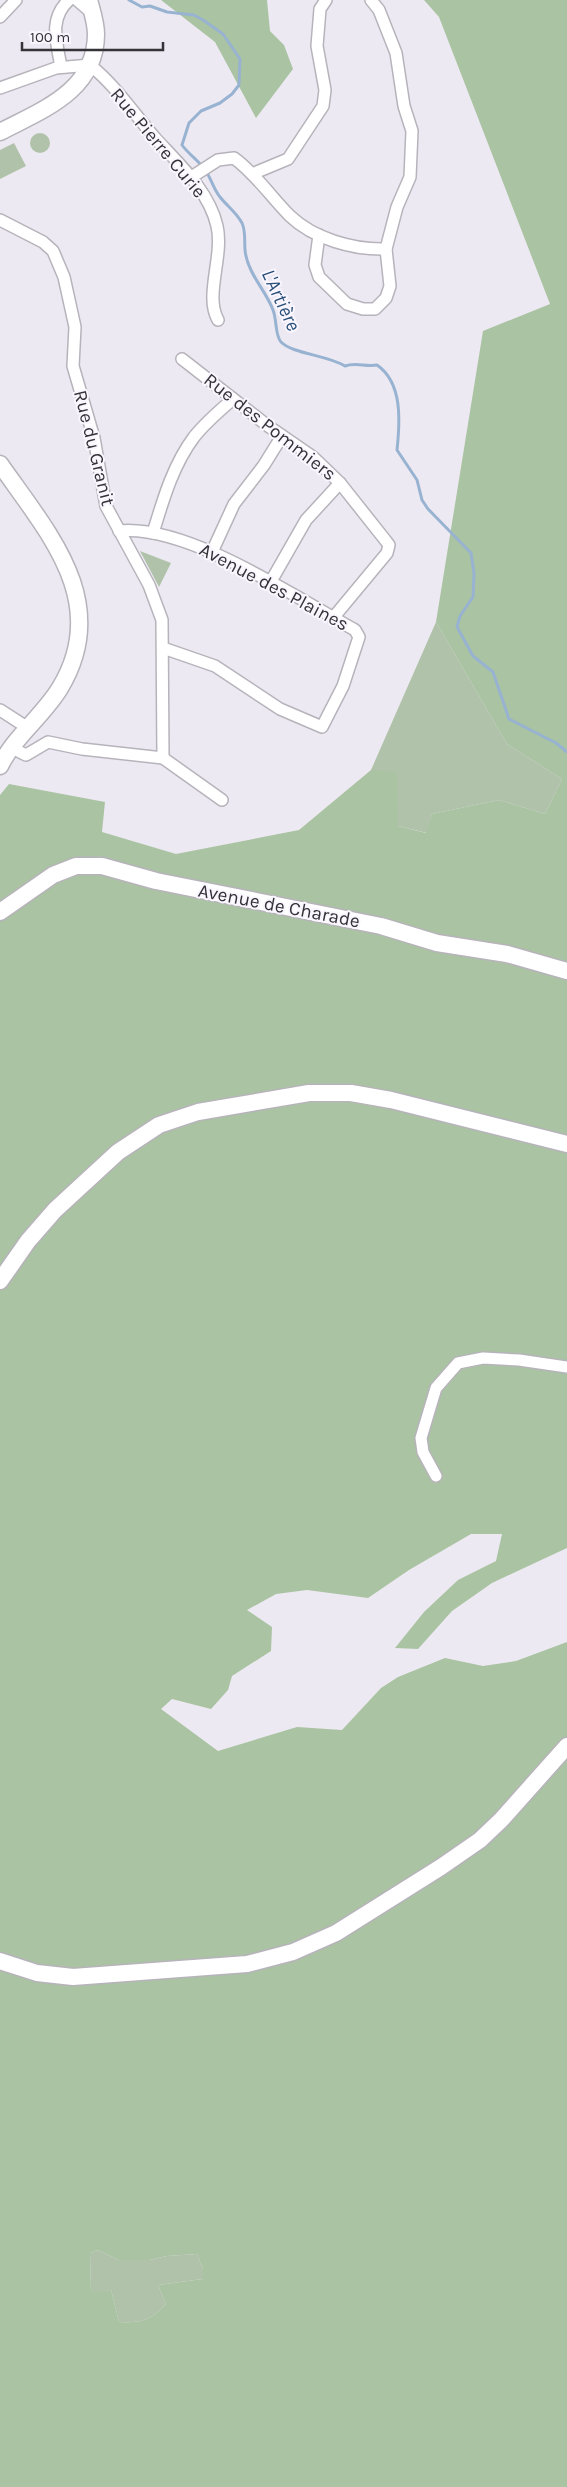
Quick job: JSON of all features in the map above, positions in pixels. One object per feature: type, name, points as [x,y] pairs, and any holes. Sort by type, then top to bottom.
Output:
[{"type":"street","points":[[0,17],[16,0]]},
{"type":"street","points":[[61,67],[54,24],[58,14],[69,0]]},
{"type":"street","points":[[0,132],[67,96],[78,84],[90,65],[96,33],[91,6],[77,0]]},
{"type":"street","points":[[252,174],[288,159],[323,106],[325,90],[317,46],[320,9],[326,0]]},
{"type":"street","points":[[319,235],[315,265],[320,277],[347,304],[363,309],[375,309],[386,298],[390,286],[386,248],[397,208],[410,177],[412,130],[404,106],[396,53],[380,10],[371,0]]},
{"type":"street","points":[[0,88],[61,67],[90,65]]},
{"type":"street","name":"Rue Pierre Curie","points":[[90,65],[194,175],[217,226],[219,255],[213,309],[218,320]]},
{"type":"street","points":[[194,175],[218,160],[234,158],[252,174],[291,217],[319,235],[369,250],[386,248]]},
{"type":"street","name":"Rue du Granit","points":[[0,220],[43,242],[53,251],[64,277],[75,327],[73,366],[94,438],[104,501],[149,585],[162,620],[163,758]]},
{"type":"street","name":"Rue des Pommiers","points":[[182,359],[282,436],[313,457],[340,482],[386,541],[389,549],[333,618]]},
{"type":"street","points":[[153,533],[168,488],[188,445],[203,426],[233,399]]},
{"type":"street","points":[[212,552],[234,504],[264,465],[282,436]]},
{"type":"street","points":[[0,464],[64,558],[74,584],[80,618],[78,645],[71,668],[60,690],[12,748],[0,766]]},
{"type":"street","points":[[270,583],[306,520],[340,482]]},
{"type":"street","name":"Avenue des Plaines","points":[[119,531],[153,533],[192,543],[355,630],[359,637],[343,686],[322,728],[280,709],[215,666],[163,648]]},
{"type":"street","points":[[0,710],[28,728]]},
{"type":"street","points":[[12,748],[26,755],[48,742],[82,749],[163,758],[222,800]]},
{"type":"street","name":"Avenue de Charade","points":[[0,912],[53,876],[76,866],[102,866],[156,881],[381,926],[430,942],[507,954],[567,971]]},
{"type":"street","points":[[0,1280],[28,1240],[50,1215],[118,1152],[159,1125],[198,1112],[308,1093],[344,1092],[391,1100],[567,1144]]},
{"type":"street","points":[[436,1476],[423,1452],[421,1438],[436,1388],[458,1363],[484,1358],[520,1360],[567,1367]]},
{"type":"street","points":[[0,1961],[37,1973],[74,1977],[247,1964],[293,1952],[336,1933],[434,1872],[480,1840],[501,1820],[567,1746]]},
{"type":"green space","points":[[161,0],[267,0],[270,31],[284,45],[293,69],[256,118],[215,42]]},
{"type":"green space","points":[[424,0],[567,0],[567,1548],[492,1583],[452,1611],[418,1649],[395,1648],[424,1612],[458,1580],[496,1561],[502,1534],[471,1534],[409,1570],[368,1598],[307,1590],[276,1594],[247,1610],[272,1627],[271,1651],[232,1676],[228,1690],[211,1709],[172,1699],[161,1709],[218,1751],[297,1727],[342,1730],[381,1688],[398,1677],[445,1658],[483,1666],[516,1661],[567,1642],[567,2487],[0,2487],[0,795],[9,784],[105,802],[102,832],[176,854],[299,830],[371,770],[397,772],[398,826],[426,833],[432,814],[499,800],[545,814],[562,779],[507,744],[436,622],[483,331],[550,304],[439,17]],"holes":[[[98,2250],[119,2260],[149,2260],[167,2256],[197,2254],[203,2269],[203,2279],[158,2285],[166,2304],[161,2310],[145,2320],[119,2322],[111,2290],[91,2292],[90,2253]]]},
{"type":"green space","points":[[36,133],[44,133],[50,139],[50,147],[44,153],[36,153],[30,147],[30,139]]},
{"type":"green space","points":[[14,143],[26,166],[0,179],[0,150]]},
{"type":"green space","points":[[140,551],[171,563],[159,587]]},
{"type":"green space","points":[[436,622],[507,744],[562,779],[545,814],[499,800],[432,814],[427,833],[398,826],[371,770]]},
{"type":"green space","points":[[98,2250],[119,2260],[149,2260],[167,2256],[197,2254],[203,2269],[203,2279],[158,2285],[166,2304],[161,2310],[145,2320],[119,2322],[111,2290],[91,2293],[90,2253]]},
{"type":"waterway","name":"L'Artière","points":[[129,0],[142,7],[150,6],[167,12],[194,15],[223,34],[240,59],[239,85],[232,94],[220,103],[201,111],[189,123],[182,145],[204,169],[218,194],[242,223],[248,263],[273,310],[281,342],[286,346],[338,362],[345,366],[353,364],[377,365],[392,382],[396,392],[399,416],[397,450],[417,480],[422,500],[428,509],[471,553],[474,573],[473,597],[460,616],[457,627],[473,656],[493,672],[509,719],[556,743],[567,752]]}]
